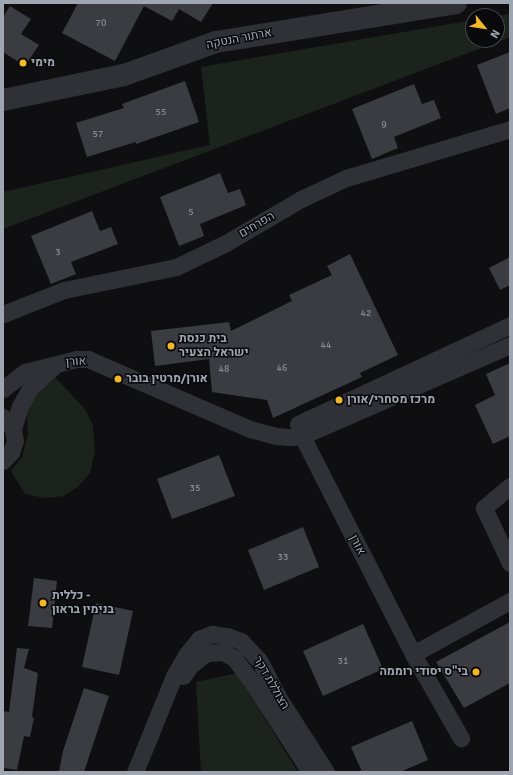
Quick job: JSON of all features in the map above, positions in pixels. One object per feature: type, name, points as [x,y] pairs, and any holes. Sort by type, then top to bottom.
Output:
[{"type":"street","name":"ארתור הנטקה","points":[[3,100],[124,75],[216,42],[456,3]]},
{"type":"street","name":"הפרחים","points":[[3,314],[64,290],[176,267],[226,243],[301,199],[346,178],[510,129]]},
{"type":"street","name":"אורן","points":[[250,429],[293,426],[510,325]]},
{"type":"street","name":"אורן","points":[[3,389],[25,372],[57,364],[88,359],[250,429],[276,436],[302,436],[510,345]]},
{"type":"street","name":"אורן","points":[[3,461],[8,457],[14,446],[8,423],[31,387],[57,364]]},
{"type":"street","points":[[302,436],[308,419]]},
{"type":"street","name":"אורן","points":[[302,436],[413,654],[461,738]]},
{"type":"street","points":[[510,486],[484,508],[510,563]]},
{"type":"street","points":[[413,654],[510,601]]},
{"type":"street","name":"הצוללת דקר","points":[[135,772],[174,676],[186,655],[199,639],[212,634],[227,636],[241,641],[259,660],[280,700],[326,772]]},
{"type":"street","name":"הצוללת דקר","points":[[160,709],[190,666],[206,653],[223,652],[234,658],[252,682],[310,772]]},
{"type":"shaded area","points":[[510,14],[510,37],[505,39],[505,15]]},
{"type":"shaded area","points":[[465,21],[465,48],[481,48],[3,229],[3,192],[210,145],[201,67]]},
{"type":"shaded area","points":[[53,375],[85,409],[93,426],[95,451],[90,473],[78,487],[63,496],[45,498],[25,494],[11,471],[22,457],[28,434],[27,416],[29,407],[35,394]]},
{"type":"shaded area","points":[[237,673],[298,772],[201,772],[196,682]]},
{"type":"building","points":[[78,3],[213,3],[201,22],[179,9],[172,21],[144,6],[115,61],[62,33]]},
{"type":"building","points":[[10,6],[31,19],[21,34],[39,45],[25,66],[3,52],[3,17]]},
{"type":"building","points":[[510,52],[510,108],[496,114],[477,65]]},
{"type":"building","points":[[185,81],[199,122],[136,144],[136,142],[87,157],[76,123],[124,108],[122,104]]},
{"type":"building","points":[[414,84],[422,104],[434,100],[441,118],[394,137],[398,148],[372,159],[352,109]]},
{"type":"building","points":[[220,173],[228,193],[240,189],[246,205],[200,224],[204,236],[179,246],[160,197]]},
{"type":"building","points":[[92,211],[100,231],[111,227],[118,244],[71,262],[76,274],[51,284],[31,236]]},
{"type":"building","points":[[350,254],[398,355],[360,373],[362,377],[273,418],[267,400],[212,392],[209,359],[155,366],[151,331],[229,322],[231,331],[292,301],[289,295],[332,275],[327,266]]},
{"type":"building","points":[[510,257],[510,285],[500,290],[489,268]]},
{"type":"building","points":[[510,363],[510,436],[493,444],[475,405],[495,395],[486,374]]},
{"type":"building","points":[[219,455],[235,496],[172,519],[157,479]]},
{"type":"building","points":[[303,527],[319,567],[264,590],[248,550]]},
{"type":"building","name":"כללית - בנימין בראון","points":[[34,578],[57,581],[52,628],[28,626]]},
{"type":"building","points":[[96,603],[133,611],[119,675],[82,667]]},
{"type":"building","name":"בי\"ס יסודי רוממה","points":[[510,622],[510,683],[464,708],[436,662]]},
{"type":"building","points":[[363,624],[383,669],[323,696],[303,651]]},
{"type":"building","points":[[17,648],[29,649],[24,668],[38,673],[32,717],[34,718],[30,737],[24,736],[17,770],[3,768],[3,711],[9,712]]},
{"type":"building","points":[[84,688],[109,696],[84,772],[59,772],[63,751]]},
{"type":"building","points":[[412,721],[428,760],[400,772],[362,772],[351,747]]},
{"type":"place","name":"מימי","points":[[23,63]]},
{"type":"place","name":"בית כנסת ישראל הצעיר","points":[[171,346]]},
{"type":"place","name":"אורן/מרטין בובר","points":[[118,379]]},
{"type":"place","name":"מרכז מסחרי/אורן","points":[[339,400]]},
{"type":"place","name":"כללית - בנימין בראון","points":[[43,603]]},
{"type":"place","name":"בי\"ס יסודי רוממה","points":[[476,672]]}]
